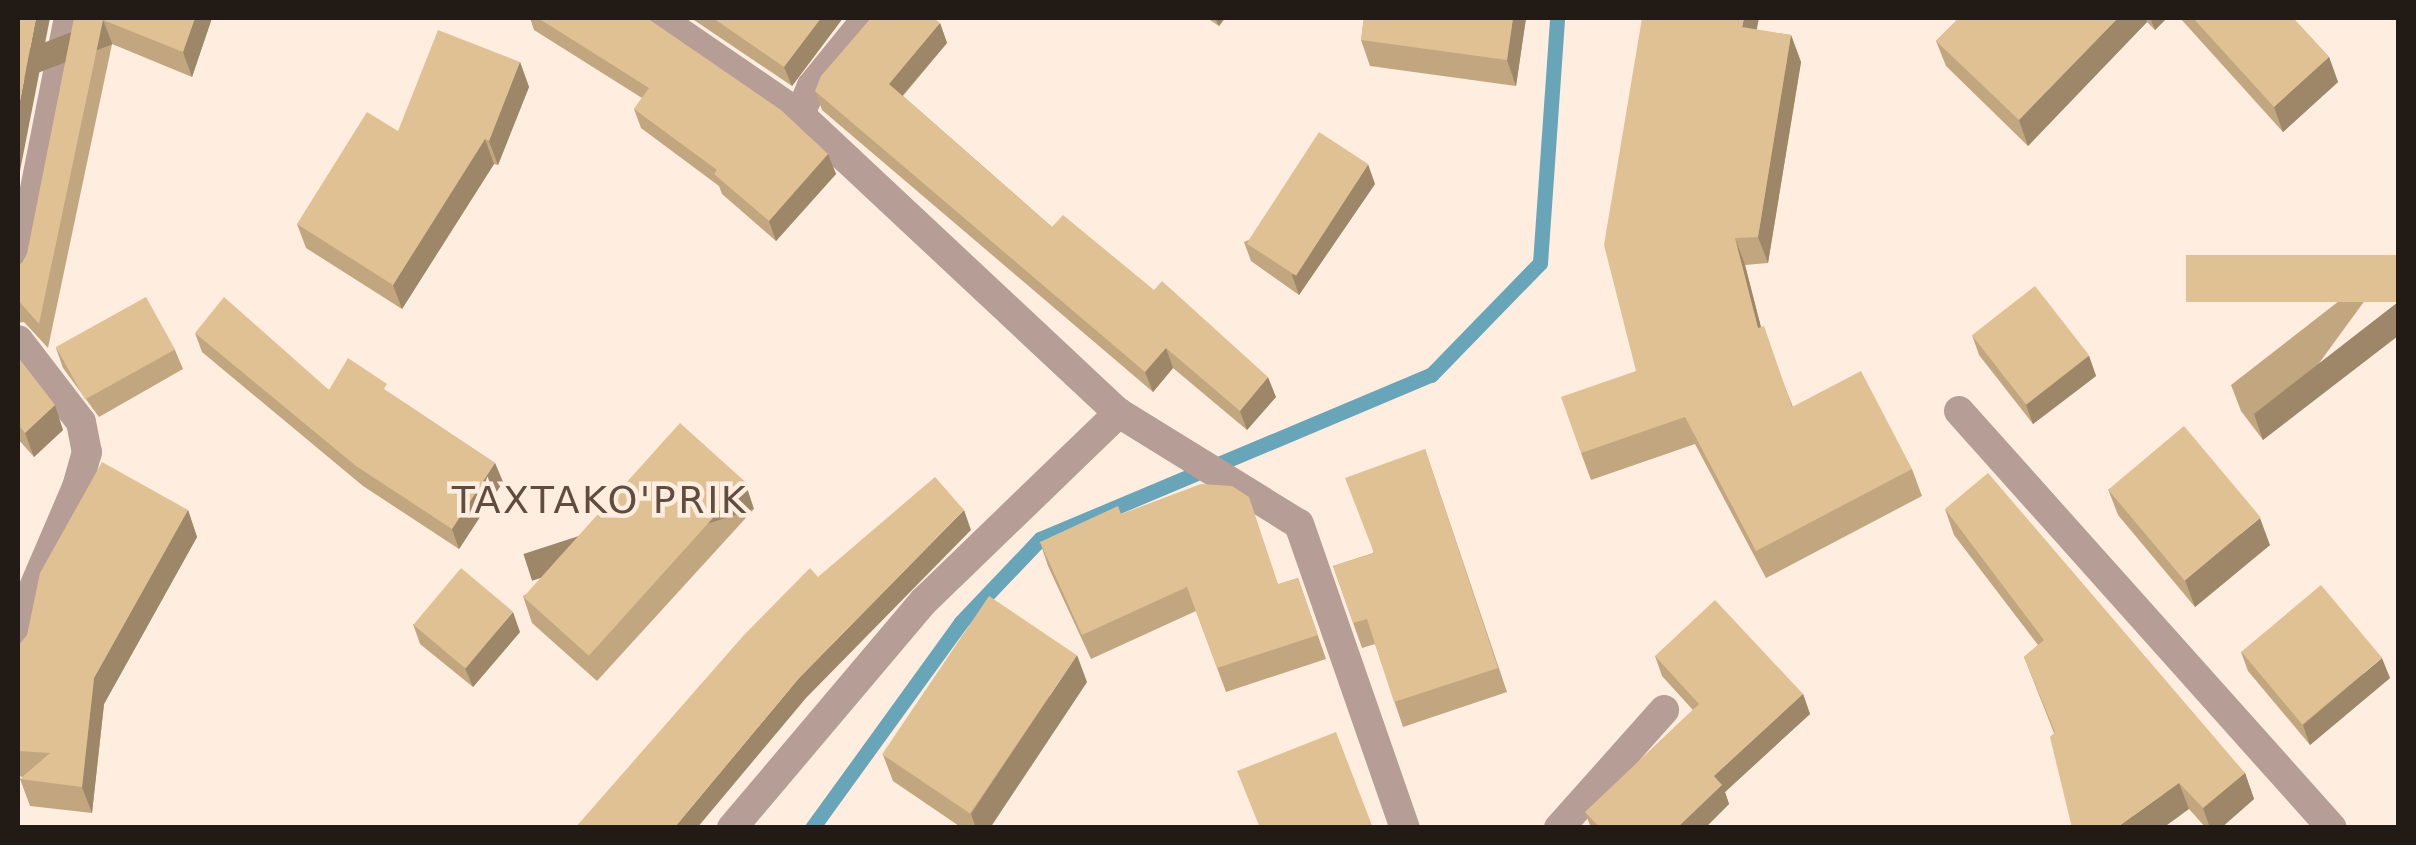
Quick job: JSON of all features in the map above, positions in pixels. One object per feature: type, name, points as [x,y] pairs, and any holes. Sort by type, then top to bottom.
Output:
[{"type":"street","points":[[19,256],[69,18]]},
{"type":"street","points":[[658,18],[800,115],[1119,413],[1299,524],[1404,828]]},
{"type":"street","points":[[800,115],[812,86],[867,18]]},
{"type":"street","points":[[18,340],[81,422],[88,452],[78,488],[32,592],[18,658]]},
{"type":"street","points":[[1959,411],[2332,828]]},
{"type":"street","points":[[732,828],[924,602],[1119,413]]},
{"type":"street","points":[[1559,828],[1664,710]]},
{"type":"building","points":[[18,18],[36,18],[18,111]]},
{"type":"building","points":[[74,18],[195,18],[183,52],[103,20],[39,324],[18,300],[18,265],[27,254]]},
{"type":"building","points":[[538,18],[647,18],[781,110],[828,154],[769,221],[714,174],[717,170],[634,109],[649,88]]},
{"type":"building","points":[[713,18],[821,18],[784,67]]},
{"type":"building","points":[[871,18],[934,18],[940,23],[889,84],[1052,227],[1063,215],[1154,290],[1162,281],[1268,377],[1240,411],[1166,348],[1145,372],[815,91],[821,76]]},
{"type":"building","points":[[1364,18],[1513,18],[1507,60],[1361,40]]},
{"type":"building","points":[[1642,18],[1744,18],[1742,27],[1791,35],[1758,237],[1735,238],[1758,328],[1764,326],[1792,407],[1861,371],[1912,469],[1756,551],[1685,417],[1581,453],[1561,397],[1636,371],[1604,245]]},
{"type":"building","points":[[1959,18],[2118,18],[2019,120],[1936,41]]},
{"type":"building","points":[[2193,18],[2293,18],[2329,57],[2274,107]]},
{"type":"building","points":[[438,30],[520,62],[489,141],[485,139],[393,285],[297,224],[367,112],[398,131]]},
{"type":"building","points":[[1319,132],[1368,164],[1296,276],[1247,244]]},
{"type":"building","points":[[2186,255],[2398,255],[2398,302],[2186,302]]},
{"type":"building","points":[[2035,286],[2089,355],[2026,405],[1972,335]]},
{"type":"building","points":[[146,297],[175,349],[85,399],[56,347]]},
{"type":"building","points":[[224,297],[329,390],[348,358],[387,384],[384,389],[495,463],[452,529],[356,466],[195,333]]},
{"type":"building","points":[[18,357],[55,405],[25,433],[18,424]]},
{"type":"building","points":[[680,423],[745,482],[589,656],[523,597]]},
{"type":"building","points":[[2184,426],[2260,517],[2185,581],[2108,490]]},
{"type":"building","points":[[1425,449],[1498,668],[1394,702],[1367,619],[1353,623],[1333,566],[1374,553],[1345,478]]},
{"type":"building","points":[[102,462],[188,510],[94,678],[82,787],[20,779],[50,753],[18,751],[18,646],[27,635],[40,573]]},
{"type":"building","points":[[1988,473],[2245,773],[2203,808],[2179,783],[2116,828],[2072,828],[2050,737],[2055,732],[2024,657],[2044,640],[1945,509]]},
{"type":"building","points":[[935,477],[964,510],[799,678],[674,828],[575,828],[744,635],[810,568],[818,577]]},
{"type":"building","points":[[1201,484],[1232,486],[1249,497],[1278,584],[1298,578],[1318,635],[1217,668],[1187,587],[1082,635],[1040,542],[1118,506],[1121,514]]},
{"type":"building","points":[[461,568],[513,612],[466,668],[413,625]]},
{"type":"building","points":[[2321,585],[2382,658],[2302,725],[2241,652]]},
{"type":"building","points":[[989,596],[1077,655],[970,814],[882,754]]},
{"type":"building","points":[[1715,600],[1803,694],[1714,776],[1722,785],[1677,828],[1600,828],[1585,812],[1699,704],[1655,656]]},
{"type":"building","points":[[1336,732],[1373,828],[1260,828],[1237,771]]},
{"type":"waterway","points":[[812,828],[961,622],[1040,539],[1431,375],[1540,263],[1557,18]]},
{"type":"district","name":"TAXTAKO'PRIK","points":[[600,501]]}]
